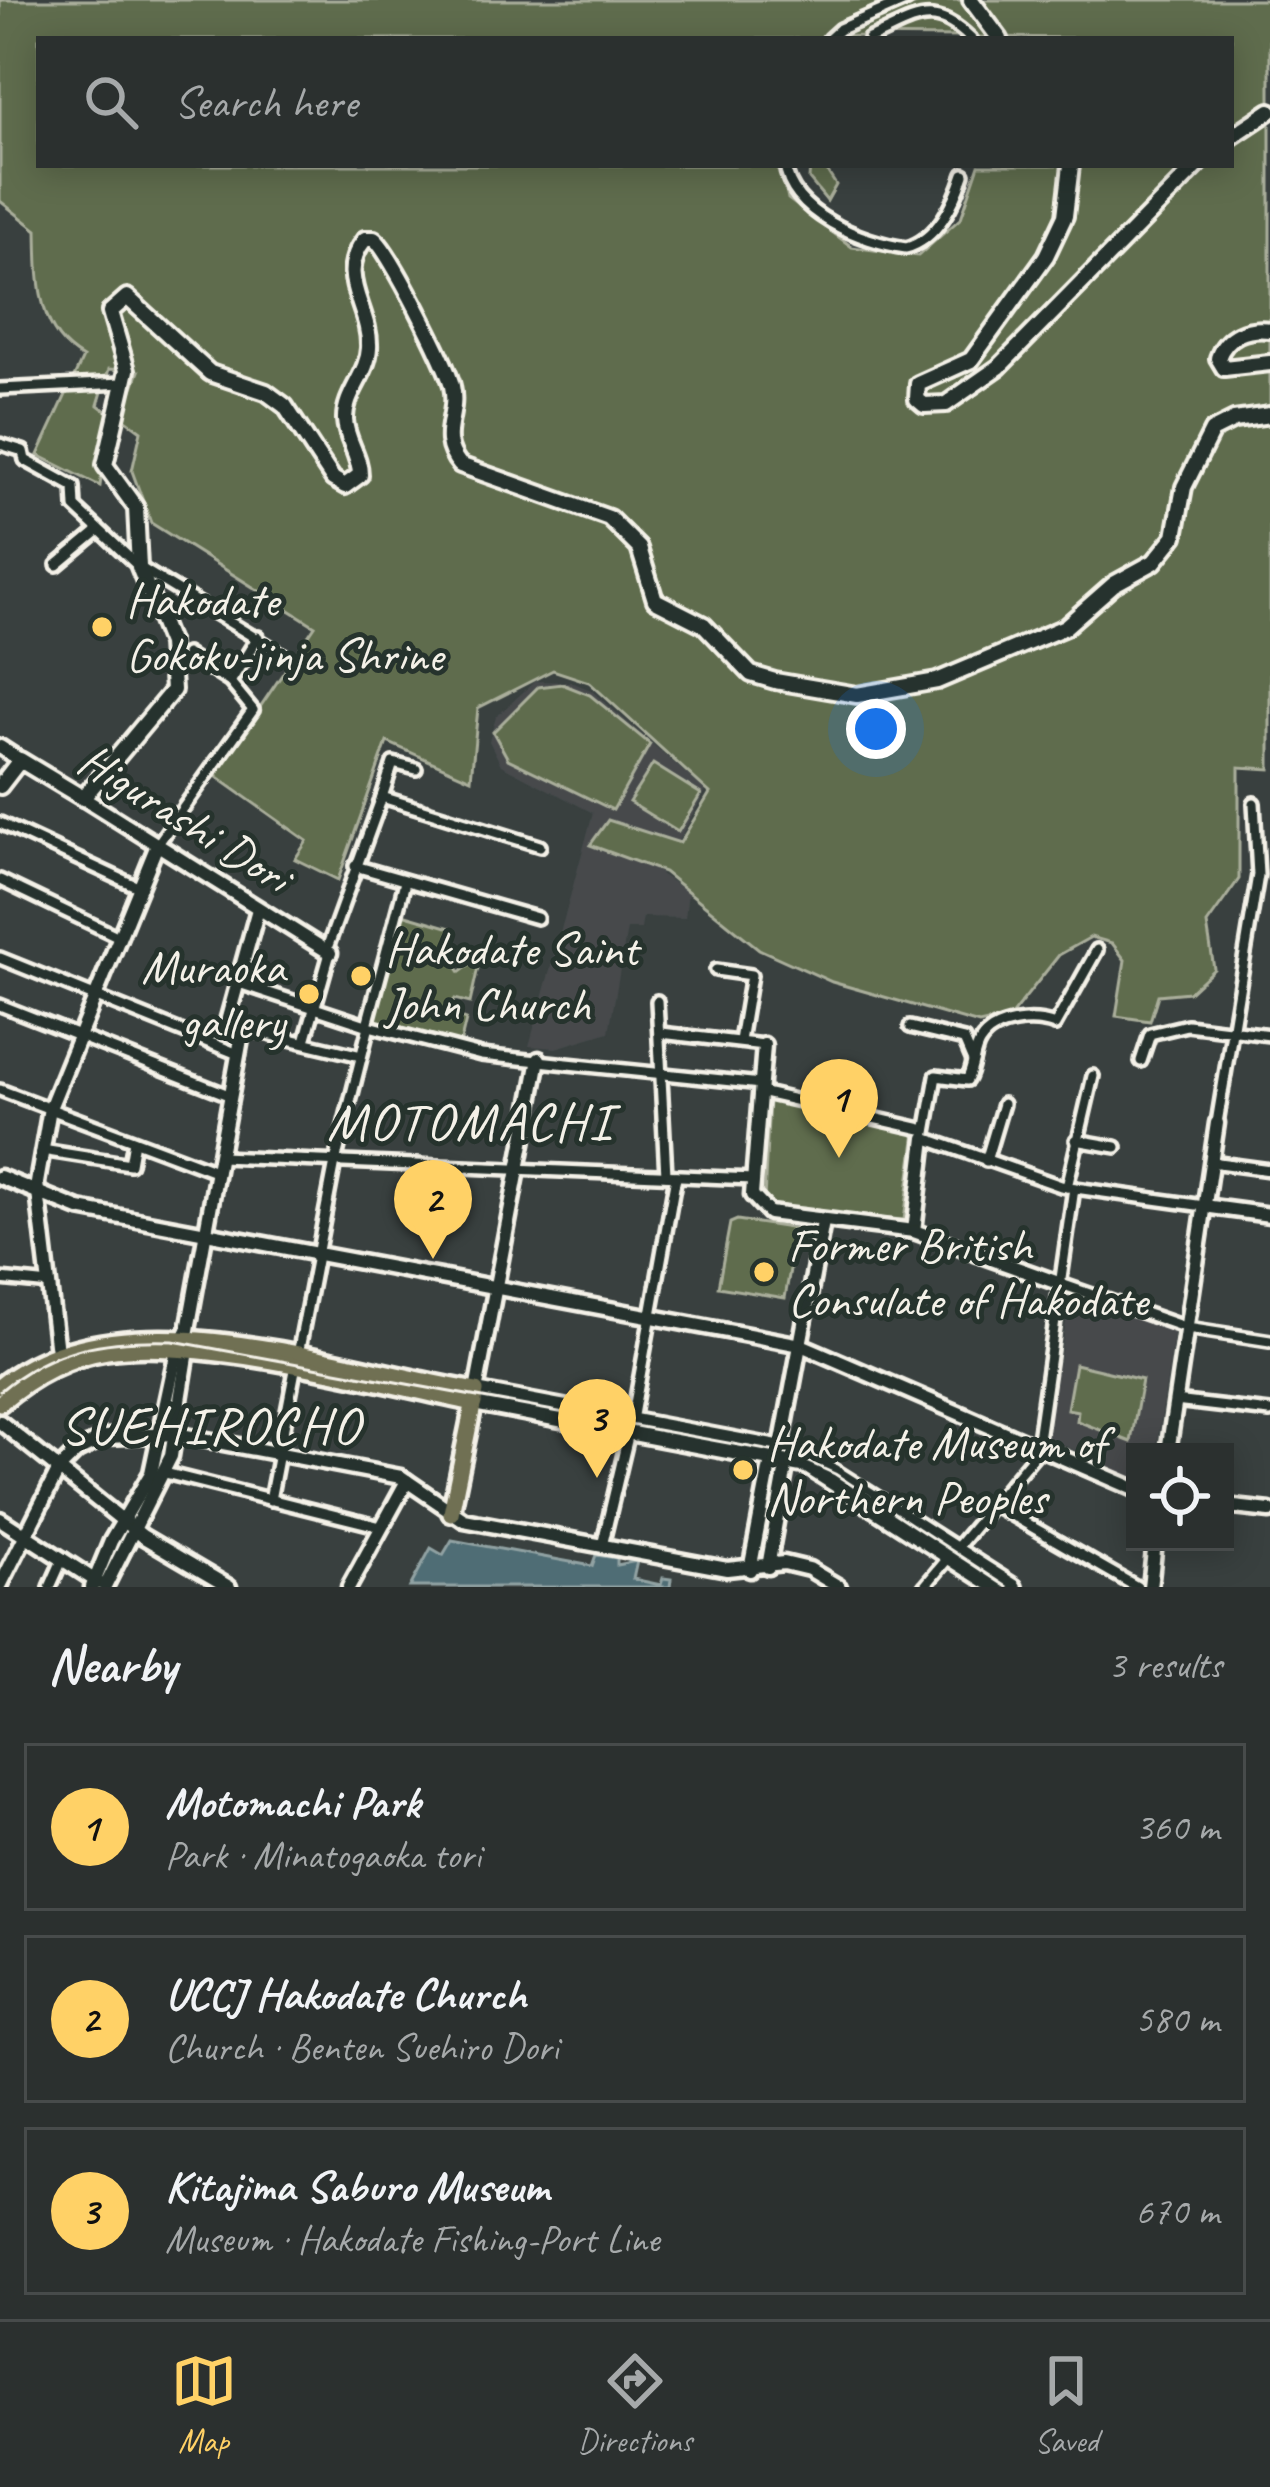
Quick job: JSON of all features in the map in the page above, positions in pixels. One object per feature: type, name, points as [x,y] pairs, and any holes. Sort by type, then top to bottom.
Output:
[{"type":"highway","points":[[0,1386],[57,1352],[116,1338],[297,1364],[475,1397],[451,1513]]},
{"type":"highway","points":[[0,1402],[34,1376],[77,1358],[126,1349],[185,1347]]},
{"type":"main road","points":[[970,0],[998,36]]},
{"type":"main road","points":[[1234,134],[1270,111]]},
{"type":"main road","points":[[1071,168],[1065,216],[1046,256],[971,359],[918,384],[917,399],[924,405],[946,404],[1000,367],[1195,168]]},
{"type":"main road","points":[[83,798],[173,690],[170,644],[139,567],[136,508],[105,465],[123,382],[124,351],[110,312],[127,297],[209,374],[275,398],[333,479],[345,486],[354,483],[360,462],[344,414],[369,352],[368,327],[350,272],[356,250],[365,239],[374,239],[407,287],[452,381],[445,439],[460,465],[576,503],[622,527],[639,548],[655,600],[704,625],[751,674],[857,695],[969,671],[1080,617],[1114,584],[1165,552],[1175,536],[1193,462],[1211,431],[1270,415]]},
{"type":"main road","points":[[1270,330],[1245,330],[1231,338],[1218,358],[1224,368],[1234,369],[1270,363]]},
{"type":"main road","points":[[0,786],[20,760]]},
{"type":"main road","name":"Higurashi Dori","points":[[20,760],[83,798]]},
{"type":"main road","points":[[475,1397],[817,1459],[996,1587]]},
{"type":"main road","points":[[953,1554],[1014,1587]]},
{"type":"street","points":[[832,36],[908,0]]},
{"type":"street","points":[[877,36],[932,14],[951,20],[968,36]]},
{"type":"street","points":[[786,168],[794,194],[807,207],[866,237],[906,248],[926,238],[949,209],[964,174]]},
{"type":"street","points":[[0,389],[123,382]]},
{"type":"street","points":[[0,444],[23,451],[25,460],[74,487],[75,507],[139,567],[290,658]]},
{"type":"street","points":[[57,565],[99,530]]},
{"type":"street","points":[[230,682],[258,637]]},
{"type":"street","points":[[57,1352],[39,1195],[50,1108],[157,845],[253,710],[230,682],[186,654]]},
{"type":"street","name":"Higurashi Dori","points":[[0,747],[20,760]]},
{"type":"street","points":[[304,1041],[355,866],[393,763],[416,769]]},
{"type":"street","points":[[382,797],[540,846]]},
{"type":"street","name":"Higurashi Dori","points":[[83,798],[328,952]]},
{"type":"street","points":[[1169,1443],[1264,832],[1253,803]]},
{"type":"street","points":[[0,823],[140,888]]},
{"type":"street","points":[[355,866],[537,918]]},
{"type":"street","points":[[0,880],[119,937]]},
{"type":"street","points":[[271,1500],[335,1162],[405,882]]},
{"type":"street","points":[[258,909],[228,1018],[243,1028],[361,1057]]},
{"type":"street","points":[[1252,915],[1270,916]]},
{"type":"street","points":[[914,1231],[936,1076],[963,1082],[975,1066],[980,1041],[995,1029],[1025,1021],[1055,1025],[1097,950]]},
{"type":"street","points":[[0,958],[238,1054]]},
{"type":"street","points":[[716,970],[751,975],[740,1040]]},
{"type":"street","points":[[236,982],[368,1026],[481,1055],[761,1088],[926,1134],[986,1161],[1070,1188],[1270,1215]]},
{"type":"street","points":[[602,1546],[630,1422],[671,1175],[657,1000]]},
{"type":"street","points":[[0,1005],[231,1096]]},
{"type":"street","points":[[910,1027],[964,1040],[975,1066]]},
{"type":"street","points":[[128,1525],[165,1473],[243,1028]]},
{"type":"street","points":[[1141,1061],[1157,1029],[1230,1028],[1270,1035]]},
{"type":"street","points":[[661,1033],[764,1045],[754,1179],[755,1202],[769,1213],[914,1231],[1186,1328],[1270,1341]]},
{"type":"street","points":[[475,1397],[539,1059]]},
{"type":"street","points":[[924,1587],[1037,1447],[1076,1140],[1094,1076]]},
{"type":"street","points":[[0,1090],[218,1172]]},
{"type":"street","points":[[986,1161],[1004,1104]]},
{"type":"street","points":[[1076,1140],[1116,1147]]},
{"type":"street","points":[[42,1150],[130,1164],[134,1141]]},
{"type":"street","points":[[220,1157],[754,1179]]},
{"type":"street","points":[[1211,1162],[1270,1170]]},
{"type":"street","points":[[0,1177],[79,1209],[801,1345],[1126,1485]]},
{"type":"street","points":[[750,1570],[780,1455],[823,1222]]},
{"type":"street","points":[[0,1279],[50,1284]]},
{"type":"street","points":[[1175,1401],[1270,1412]]},
{"type":"street","points":[[0,1422],[128,1525],[229,1587]]},
{"type":"street","points":[[0,1519],[98,1585],[169,1435]]},
{"type":"street","points":[[0,1586],[59,1469],[94,1440],[169,1435],[407,1481],[464,1520],[750,1570],[809,1569],[839,1587]]},
{"type":"street","points":[[768,1567],[780,1455]]},
{"type":"street","points":[[165,1473],[381,1527]]},
{"type":"street","points":[[349,1587],[407,1481]]},
{"type":"street","points":[[994,1505],[1137,1587]]},
{"type":"street","points":[[1234,1507],[1270,1510]]},
{"type":"street","points":[[1150,1587],[1154,1551]]},
{"type":"street","points":[[50,1587],[63,1558]]},
{"type":"shaded area","points":[[535,681],[571,682],[591,690],[706,791],[660,874],[688,892],[685,918],[643,917],[641,929],[627,929],[609,1032],[556,1048],[529,1046],[593,813],[501,765],[489,741],[496,717]]},
{"type":"shaded area","points":[[1071,1292],[1175,1329],[1157,1443],[1126,1443],[1126,1475],[1046,1437]]},
{"type":"green space","points":[[0,0],[890,0],[824,36],[36,36],[36,168],[782,168],[788,199],[852,247],[918,256],[961,218],[978,168],[1234,168],[1234,36],[838,36],[926,0],[1270,0],[1270,769],[1239,767],[1239,879],[1207,924],[1214,969],[1189,992],[1158,995],[1150,1021],[1116,1016],[1125,960],[1112,943],[1091,937],[1059,955],[1010,1017],[979,1024],[832,982],[759,949],[664,872],[590,845],[608,820],[680,843],[710,793],[589,682],[553,670],[478,708],[471,779],[387,742],[338,880],[295,859],[307,841],[214,775],[315,626],[151,523],[132,471],[141,431],[122,417],[139,371],[109,369],[98,405],[110,414],[100,486],[38,455],[83,358],[56,334],[48,319],[40,285],[37,230],[0,201]]},
{"type":"green space","points":[[810,168],[825,168],[836,185],[827,201],[809,179]]},
{"type":"green space","points":[[562,684],[590,695],[650,744],[613,810],[508,759],[493,732],[538,687]]},
{"type":"green space","points":[[653,764],[701,794],[678,832],[629,802]]},
{"type":"green space","points":[[399,913],[454,929],[446,952],[460,972],[476,960],[479,963],[470,1003],[455,999],[447,1013],[466,1020],[460,1045],[372,1020]]},
{"type":"green space","points":[[769,1099],[916,1132],[904,1220],[789,1211],[764,1200]]},
{"type":"green space","points":[[737,1220],[797,1229],[785,1298],[718,1287],[730,1223]]},
{"type":"green space","points":[[1075,1364],[1142,1380],[1131,1442],[1077,1421],[1078,1411],[1067,1409]]},
{"type":"water","points":[[452,1540],[592,1566],[596,1555],[617,1558],[617,1565],[637,1561],[633,1579],[661,1585],[663,1578],[671,1579],[670,1587],[410,1587],[431,1548],[443,1555]]},
{"type":"tram line","points":[[0,1391],[60,1355],[103,1344],[173,1341],[793,1455],[835,1474],[1007,1587]]},
{"type":"place","name":"Hakodate Gokoku-jinja Shrine","points":[[102,627]]},
{"type":"place","name":"Hakodate Saint John Church","points":[[361,976]]},
{"type":"place","name":"Muraoka gallery","points":[[309,994]]},
{"type":"place","name":"Motomachi Park","points":[[839,1158]]},
{"type":"place","name":"UCCJ Hakodate Church","points":[[433,1259]]},
{"type":"place","name":"Former British Consulate of Hakodate","points":[[764,1272]]},
{"type":"place","name":"Hakodate Museum of Northern Peoples","points":[[743,1470]]},
{"type":"place","name":"Kitajima Saburo Museum","points":[[597,1478]]},
{"type":"district","name":"MOTOMACHI","points":[[470,1120]]},
{"type":"district","name":"SUEHIROCHO","points":[[211,1424]]}]
